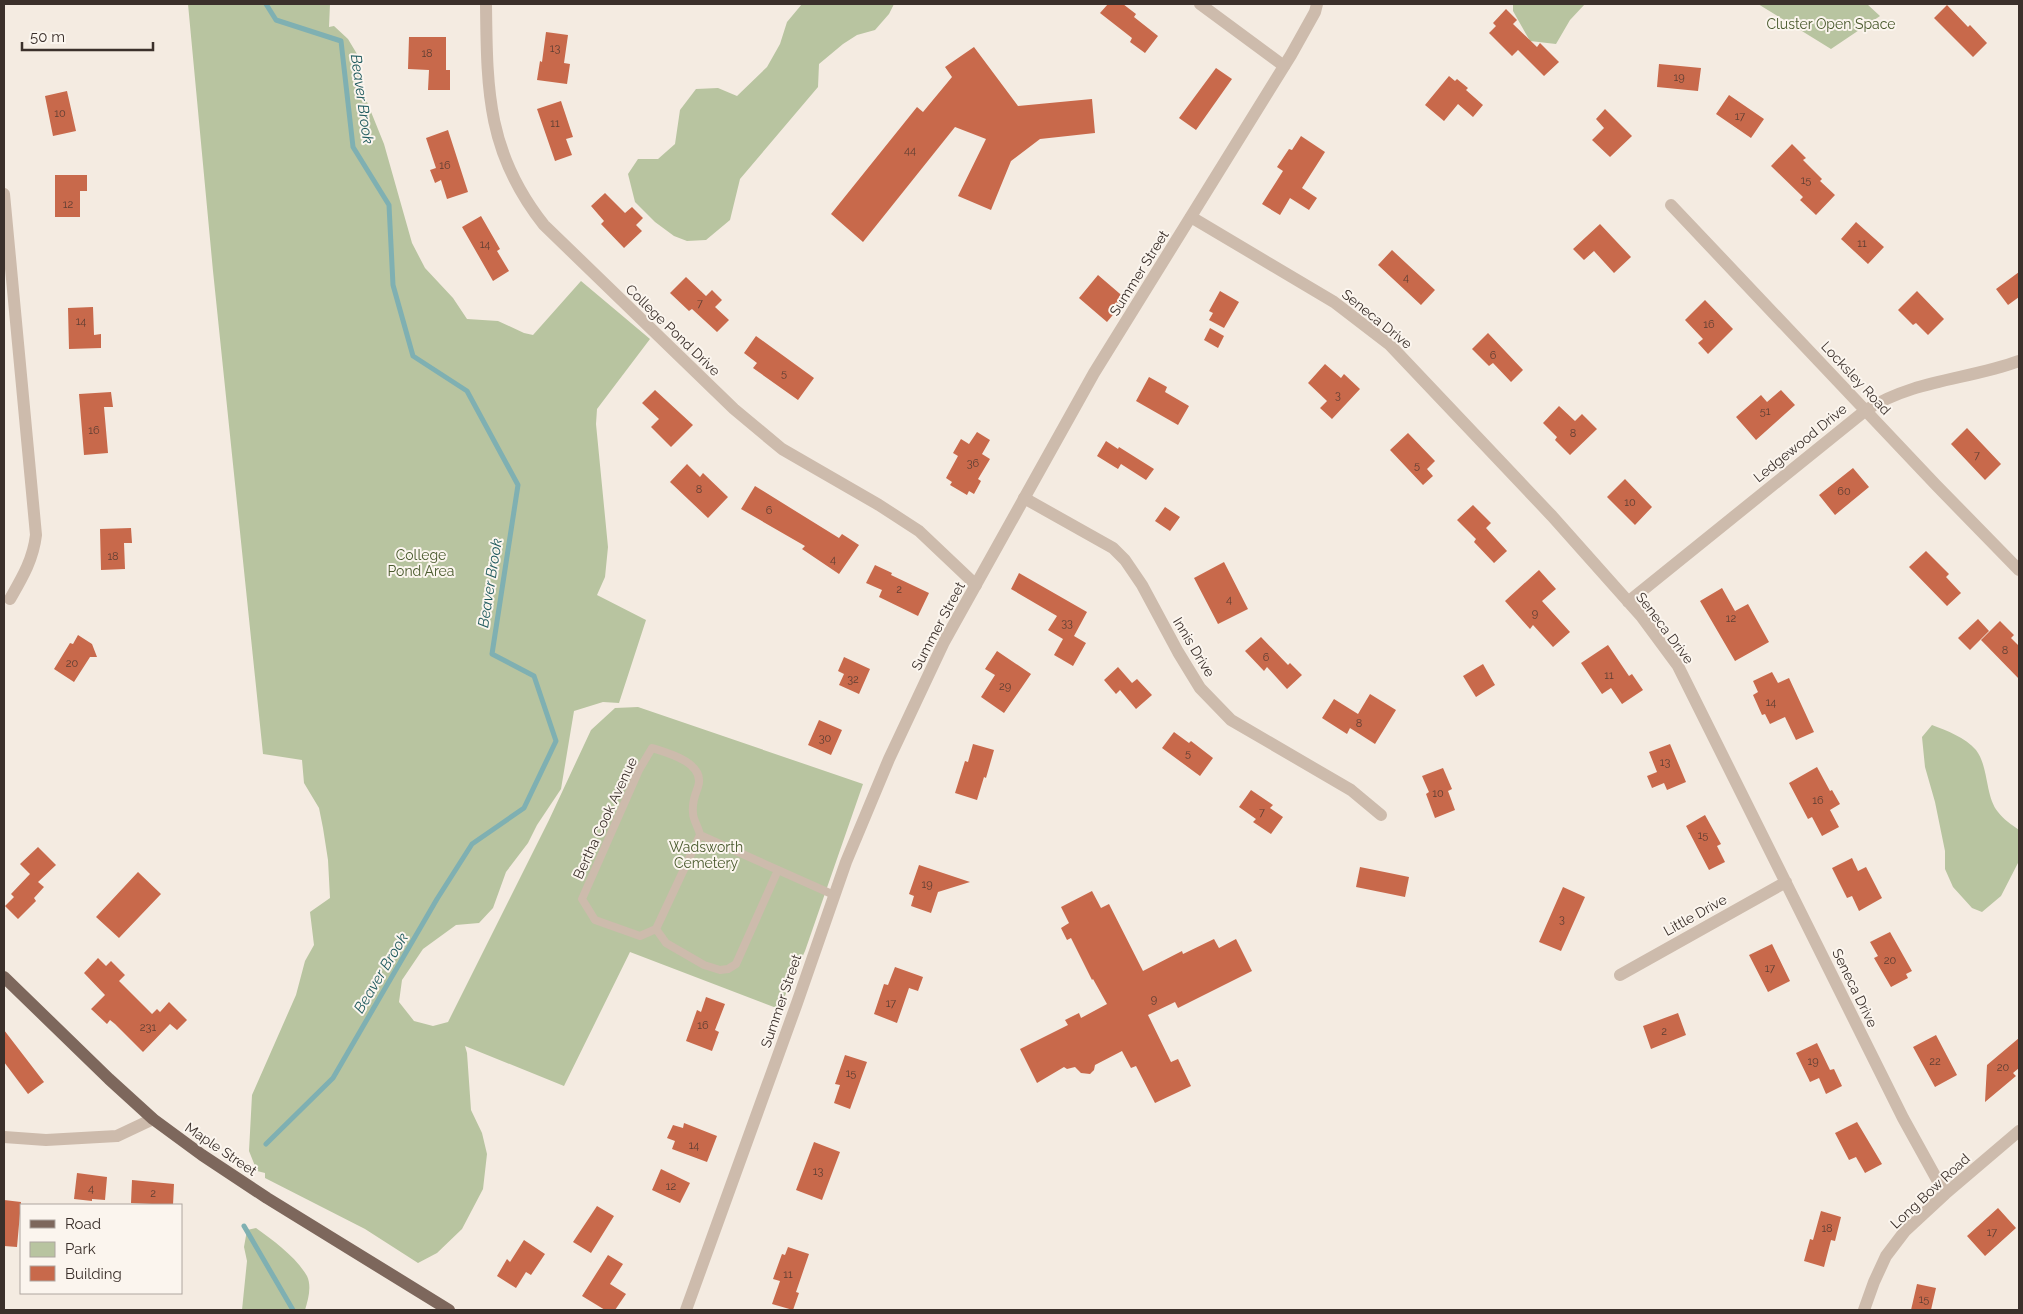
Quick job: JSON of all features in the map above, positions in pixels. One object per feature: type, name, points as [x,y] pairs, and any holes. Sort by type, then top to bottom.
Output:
[{"type":"main road","name":"Maple Street","points":[[4,977],[109,1080],[153,1119],[202,1155],[268,1198],[449,1310]]},
{"type":"street","name":"College Pond Drive","points":[[486,4],[487,63],[496,132],[514,181],[527,203],[544,225],[734,409],[766,436],[799,460],[900,518],[932,542],[976,584]]},
{"type":"street","points":[[1200,4],[1284,66]]},
{"type":"street","name":"Summer Street","points":[[686,1310],[846,862],[889,759],[944,642],[1094,373],[1284,66],[1318,4]]},
{"type":"street","points":[[4,194],[36,535],[34,551],[29,566],[10,599]]},
{"type":"street","name":"Locksley Road","points":[[1672,205],[2019,570]]},
{"type":"street","name":"Seneca Drive","points":[[1191,218],[1334,302],[1390,345],[1552,516],[1628,602],[1678,666],[1903,1118],[1945,1194]]},
{"type":"street","name":"Ledgewood Drive","points":[[1628,602],[1866,410],[1884,399],[1928,383],[2019,361]]},
{"type":"street","name":"Innis Drive","points":[[1024,498],[1113,548],[1125,560],[1142,585],[1178,652],[1200,688],[1231,720],[1351,790],[1381,815]]},
{"type":"street","name":"Little Drive","points":[[1620,975],[1786,882]]},
{"type":"street","points":[[4,1137],[46,1140],[117,1136],[153,1119]]},
{"type":"street","name":"Long Bow Road","points":[[1864,1310],[1886,1256],[1906,1231],[1945,1194],[2019,1131]]},
{"type":"lane","name":"Bertha Cook Avenue","points":[[656,929],[640,936],[594,920],[582,899],[639,770],[652,748],[683,758],[694,768],[699,778],[698,787],[694,793],[692,815],[700,835]]},
{"type":"lane","points":[[778,870],[736,964],[728,969],[720,970],[704,966],[666,943],[656,929],[700,835],[834,895]]},
{"type":"green space","points":[[188,4],[330,4],[329,27],[334,26],[348,39],[357,54],[365,97],[384,144],[412,243],[425,268],[453,298],[467,319],[498,321],[533,335],[581,281],[650,339],[597,409],[596,424],[608,547],[605,577],[597,595],[646,620],[619,703],[603,702],[574,711],[561,789],[537,825],[528,843],[506,872],[493,908],[479,923],[456,925],[423,949],[402,980],[399,1002],[414,1021],[433,1026],[448,1022],[549,820],[591,730],[615,708],[638,707],[863,784],[805,951],[779,1009],[630,952],[564,1086],[465,1046],[471,1110],[482,1133],[487,1154],[483,1189],[462,1229],[437,1253],[418,1263],[365,1229],[265,1178],[265,1173],[257,1171],[249,1151],[252,1095],[296,995],[305,961],[314,945],[310,912],[330,898],[328,860],[319,808],[304,783],[302,760],[263,754],[213,271]]},
{"type":"green space","points":[[802,4],[894,4],[889,14],[875,30],[857,35],[819,64],[818,87],[740,179],[730,220],[706,240],[687,241],[674,236],[655,222],[635,202],[628,174],[638,159],[658,159],[675,144],[680,110],[696,89],[718,88],[737,96],[767,67],[780,44],[787,22]]},
{"type":"green space","points":[[1513,4],[1585,4],[1570,20],[1556,44],[1530,41],[1513,11]]},
{"type":"green space","name":"Cluster Open Space","points":[[1758,4],[1867,4],[1880,16],[1831,49]]},
{"type":"green space","points":[[1932,725],[1950,732],[1972,745],[1983,765],[1994,805],[2002,817],[2019,830],[2019,861],[2001,896],[1982,912],[1972,908],[1953,887],[1945,869],[1945,851],[1935,802],[1925,767],[1922,737]]},
{"type":"green space","points":[[256,1228],[291,1256],[307,1276],[309,1289],[305,1310],[242,1310],[247,1261],[244,1247],[247,1230]]},
{"type":"building","points":[[1108,4],[1123,4],[1136,14],[1134,17],[1158,36],[1145,53],[1130,42],[1132,38],[1100,13]]},
{"type":"building","points":[[1947,5],[1987,43],[1973,57],[1934,18]]},
{"type":"building","points":[[1506,9],[1517,20],[1513,24],[1537,47],[1540,43],[1559,62],[1544,76],[1518,50],[1512,56],[1489,33],[1496,26],[1493,23]]},
{"type":"building","points":[[546,32],[568,35],[564,63],[570,64],[567,84],[537,80],[540,61],[542,62]]},
{"type":"building","points":[[409,37],[446,37],[446,70],[450,70],[450,90],[428,90],[429,70],[408,69]]},
{"type":"building","points":[[974,47],[1018,106],[1092,99],[1095,133],[1040,139],[1011,161],[991,210],[958,196],[986,139],[955,127],[863,242],[831,214],[917,107],[923,112],[952,77],[945,67]]},
{"type":"building","points":[[1659,64],[1701,68],[1698,91],[1657,87]]},
{"type":"building","points":[[1216,68],[1232,79],[1196,130],[1179,118]]},
{"type":"building","points":[[1449,76],[1455,81],[1457,79],[1468,88],[1466,90],[1483,105],[1473,117],[1458,104],[1444,121],[1425,105]]},
{"type":"building","points":[[67,91],[76,131],[53,136],[45,96]]},
{"type":"building","points":[[1729,95],[1764,119],[1751,138],[1716,114]]},
{"type":"building","points":[[561,101],[573,137],[566,139],[572,155],[555,161],[537,109]]},
{"type":"building","points":[[1605,109],[1632,136],[1610,157],[1592,140],[1604,128],[1596,119]]},
{"type":"building","points":[[448,130],[468,192],[447,199],[441,180],[435,183],[430,170],[436,168],[426,138]]},
{"type":"building","points":[[1301,136],[1325,152],[1302,188],[1317,198],[1309,210],[1290,198],[1280,215],[1262,204],[1283,171],[1277,167],[1289,149],[1292,150]]},
{"type":"building","points":[[1792,144],[1806,158],[1803,160],[1822,179],[1820,181],[1835,195],[1816,215],[1800,200],[1803,197],[1771,166]]},
{"type":"building","points":[[55,175],[87,175],[87,191],[80,191],[80,217],[55,217]]},
{"type":"building","points":[[605,193],[625,213],[632,207],[643,218],[636,225],[642,231],[624,248],[601,224],[604,221],[591,206]]},
{"type":"building","points":[[481,216],[500,249],[497,251],[509,271],[493,281],[462,227]]},
{"type":"building","points":[[1856,222],[1884,247],[1868,264],[1841,239]]},
{"type":"building","points":[[1600,224],[1631,257],[1614,273],[1594,251],[1584,260],[1573,249]]},
{"type":"building","points":[[1392,250],[1435,290],[1421,305],[1378,265]]},
{"type":"building","points":[[2019,272],[2019,297],[2008,305],[1996,289]]},
{"type":"building","points":[[1098,275],[1126,299],[1107,322],[1079,298]]},
{"type":"building","points":[[686,277],[706,296],[712,290],[722,300],[715,307],[729,320],[717,332],[692,309],[689,311],[670,293]]},
{"type":"building","points":[[1220,291],[1239,302],[1224,328],[1209,320],[1213,313],[1209,311]]},
{"type":"building","points":[[1917,291],[1944,319],[1928,335],[1916,323],[1913,325],[1898,310]]},
{"type":"building","points":[[1705,300],[1733,329],[1708,354],[1698,343],[1703,339],[1685,320]]},
{"type":"building","points":[[93,307],[94,335],[101,334],[101,348],[69,349],[68,308]]},
{"type":"building","points":[[1210,328],[1224,336],[1218,348],[1204,340]]},
{"type":"building","points":[[1488,333],[1523,370],[1511,382],[1493,363],[1489,366],[1472,349]]},
{"type":"building","points":[[756,336],[814,378],[798,400],[753,368],[757,363],[744,353]]},
{"type":"building","points":[[1325,364],[1341,378],[1344,374],[1360,389],[1332,419],[1320,408],[1327,401],[1308,383]]},
{"type":"building","points":[[1149,377],[1167,387],[1165,392],[1189,406],[1178,425],[1136,401]]},
{"type":"building","points":[[655,390],[693,425],[671,447],[651,427],[659,419],[642,403]]},
{"type":"building","points":[[1781,390],[1795,405],[1756,440],[1736,417],[1761,395],[1767,402]]},
{"type":"building","points":[[111,392],[113,407],[104,407],[108,453],[84,455],[79,394]]},
{"type":"building","points":[[1559,406],[1575,421],[1582,414],[1597,429],[1570,455],[1555,440],[1557,437],[1543,423]]},
{"type":"building","points":[[1967,428],[2001,464],[1985,480],[1951,444]]},
{"type":"building","points":[[977,432],[990,440],[982,454],[990,459],[978,479],[981,481],[974,494],[969,491],[967,495],[950,485],[952,482],[946,478],[958,456],[953,453],[961,439],[969,444]]},
{"type":"building","points":[[1408,433],[1435,461],[1427,469],[1433,476],[1423,485],[1390,450]]},
{"type":"building","points":[[1106,441],[1154,469],[1146,480],[1121,464],[1118,469],[1097,456]]},
{"type":"building","points":[[687,464],[700,477],[703,473],[728,497],[708,518],[670,482]]},
{"type":"building","points":[[1853,468],[1869,487],[1835,515],[1819,495]]},
{"type":"building","points":[[1625,479],[1652,507],[1635,525],[1607,497]]},
{"type":"building","points":[[755,486],[839,538],[842,534],[859,545],[839,574],[802,549],[805,546],[741,509]]},
{"type":"building","points":[[1473,505],[1491,523],[1486,528],[1507,551],[1494,563],[1474,542],[1476,539],[1457,520]]},
{"type":"building","points":[[1165,507],[1180,517],[1170,531],[1155,521]]},
{"type":"building","points":[[131,528],[132,543],[124,543],[125,569],[101,570],[100,529]]},
{"type":"building","points":[[1926,551],[1949,574],[1946,577],[1961,593],[1947,606],[1909,567]]},
{"type":"building","points":[[1224,562],[1248,609],[1218,624],[1194,578]]},
{"type":"building","points":[[875,565],[892,573],[891,575],[929,593],[918,616],[879,597],[882,590],[866,583]]},
{"type":"building","points":[[1539,570],[1556,589],[1542,601],[1570,632],[1553,647],[1533,625],[1530,629],[1505,601]]},
{"type":"building","points":[[1019,573],[1087,612],[1074,636],[1086,643],[1073,666],[1054,655],[1063,639],[1048,630],[1057,616],[1011,589]]},
{"type":"building","points":[[1722,588],[1735,611],[1748,604],[1769,642],[1735,661],[1700,601]]},
{"type":"building","points":[[1978,619],[1989,631],[1970,650],[1958,638]]},
{"type":"building","points":[[2000,621],[2014,635],[2011,638],[2019,646],[2019,679],[1981,640]]},
{"type":"building","points":[[78,635],[92,644],[97,657],[90,657],[74,682],[54,669],[70,643],[73,644]]},
{"type":"building","points":[[1261,637],[1288,665],[1290,663],[1302,675],[1287,689],[1267,667],[1264,671],[1245,651]]},
{"type":"building","points":[[1608,645],[1629,676],[1632,674],[1643,690],[1622,704],[1611,688],[1602,694],[1581,663]]},
{"type":"building","points":[[997,651],[1031,674],[1004,713],[981,697],[995,675],[985,669]]},
{"type":"building","points":[[844,657],[870,669],[859,694],[839,685],[844,674],[838,671]]},
{"type":"building","points":[[1483,664],[1495,685],[1476,697],[1463,676]]},
{"type":"building","points":[[1118,667],[1132,683],[1137,679],[1152,695],[1136,709],[1120,690],[1116,694],[1104,680]]},
{"type":"building","points":[[1772,672],[1778,683],[1789,678],[1814,732],[1796,740],[1785,717],[1770,724],[1765,714],[1762,715],[1753,695],[1758,692],[1753,681]]},
{"type":"building","points":[[1370,694],[1396,710],[1375,744],[1350,728],[1347,734],[1322,718],[1334,699],[1358,714]]},
{"type":"building","points":[[819,720],[842,730],[831,755],[808,745]]},
{"type":"building","points":[[1174,732],[1189,743],[1191,741],[1213,758],[1200,776],[1162,748]]},
{"type":"building","points":[[973,744],[994,750],[977,800],[955,793],[965,761],[968,762]]},
{"type":"building","points":[[1670,744],[1686,782],[1667,790],[1664,783],[1652,788],[1647,776],[1657,772],[1649,752]]},
{"type":"building","points":[[1817,767],[1830,791],[1832,790],[1840,804],[1830,810],[1839,827],[1822,836],[1812,817],[1808,819],[1789,783]]},
{"type":"building","points":[[1443,768],[1452,789],[1448,791],[1455,810],[1435,818],[1426,794],[1429,792],[1422,776]]},
{"type":"building","points":[[1251,790],[1273,805],[1270,808],[1283,817],[1271,834],[1253,822],[1256,819],[1239,807]]},
{"type":"building","points":[[1705,815],[1721,844],[1717,846],[1725,862],[1709,870],[1686,826]]},
{"type":"building","points":[[38,847],[56,865],[38,882],[44,887],[34,898],[36,901],[18,919],[5,906],[14,897],[11,894],[30,874],[20,864]]},
{"type":"building","points":[[1852,858],[1858,871],[1866,867],[1882,898],[1859,911],[1852,896],[1847,898],[1832,868]]},
{"type":"building","points":[[919,865],[970,882],[938,892],[931,913],[911,906],[914,896],[909,894]]},
{"type":"building","points":[[1360,867],[1409,877],[1405,897],[1356,887]]},
{"type":"building","points":[[138,872],[161,894],[119,938],[96,917]]},
{"type":"building","points":[[1563,887],[1585,897],[1561,951],[1539,942]]},
{"type":"building","points":[[1092,891],[1101,908],[1109,904],[1143,971],[1182,951],[1183,954],[1214,939],[1219,948],[1236,939],[1252,971],[1178,1008],[1175,1002],[1148,1015],[1171,1062],[1178,1059],[1191,1086],[1155,1103],[1136,1066],[1131,1068],[1122,1051],[1095,1065],[1094,1070],[1090,1074],[1081,1073],[1075,1067],[1067,1069],[1064,1067],[1037,1083],[1020,1049],[1068,1025],[1065,1020],[1079,1013],[1081,1018],[1107,1004],[1092,980],[1071,938],[1067,940],[1061,928],[1069,923],[1061,907]]},
{"type":"building","points":[[1890,932],[1912,971],[1906,974],[1908,978],[1891,987],[1874,958],[1878,956],[1870,942]]},
{"type":"building","points":[[1772,944],[1790,981],[1768,992],[1749,955]]},
{"type":"building","points":[[98,958],[106,966],[111,961],[125,975],[119,981],[152,1014],[157,1009],[160,1012],[169,1002],[187,1020],[177,1030],[170,1024],[143,1052],[115,1024],[110,1020],[107,1024],[91,1009],[105,995],[84,973]]},
{"type":"building","points":[[895,967],[923,977],[918,991],[909,988],[897,1023],[874,1014],[884,984],[888,985]]},
{"type":"building","points":[[706,997],[725,1004],[715,1030],[719,1032],[712,1051],[686,1041],[697,1010],[701,1012]]},
{"type":"building","points":[[1678,1013],[1686,1035],[1651,1049],[1643,1026]]},
{"type":"building","points":[[4,1030],[44,1082],[28,1094],[4,1062]]},
{"type":"building","points":[[1936,1035],[1957,1075],[1935,1087],[1913,1047]]},
{"type":"building","points":[[2019,1038],[2019,1068],[2013,1073],[2016,1076],[1985,1102],[1987,1065]]},
{"type":"building","points":[[1817,1043],[1830,1070],[1834,1069],[1842,1086],[1826,1094],[1819,1078],[1810,1082],[1796,1053]]},
{"type":"building","points":[[845,1055],[867,1062],[850,1109],[834,1103],[840,1085],[835,1084]]},
{"type":"building","points":[[1857,1122],[1882,1164],[1865,1173],[1856,1157],[1849,1160],[1835,1133]]},
{"type":"building","points":[[684,1123],[717,1136],[707,1162],[672,1149],[675,1141],[667,1138],[673,1125],[683,1128]]},
{"type":"building","points":[[814,1142],[840,1152],[822,1200],[796,1190]]},
{"type":"building","points":[[661,1169],[690,1183],[680,1203],[652,1190]]},
{"type":"building","points":[[77,1173],[107,1177],[105,1200],[74,1199]]},
{"type":"building","points":[[132,1180],[174,1184],[173,1204],[131,1203]]},
{"type":"building","points":[[4,1200],[21,1202],[17,1247],[4,1246]]},
{"type":"building","points":[[597,1206],[614,1216],[591,1253],[573,1242]]},
{"type":"building","points":[[1998,1208],[2016,1228],[1985,1256],[1967,1236]]},
{"type":"building","points":[[1821,1211],[1841,1217],[1835,1241],[1831,1240],[1824,1267],[1804,1261],[1810,1239],[1813,1240]]},
{"type":"building","points":[[524,1240],[545,1254],[531,1275],[526,1272],[516,1288],[497,1276],[507,1259],[510,1262]]},
{"type":"building","points":[[788,1247],[809,1254],[796,1292],[799,1293],[793,1310],[772,1304],[780,1281],[773,1279],[782,1254],[785,1255]]},
{"type":"building","points":[[608,1255],[623,1264],[610,1284],[626,1294],[615,1310],[605,1310],[582,1296]]},
{"type":"building","points":[[1917,1284],[1936,1288],[1931,1310],[1911,1310]]},
{"type":"waterway","name":"Beaver Brook","points":[[266,4],[276,20],[341,41],[353,147],[389,205],[393,285],[413,356],[467,391],[518,485],[492,654],[534,676],[556,741],[524,808],[472,844],[437,899],[333,1078],[266,1144]]},
{"type":"waterway","name":"Beaver Brook","points":[[244,1226],[293,1310]]},
{"type":"park label","name":"College Pond Area","points":[[421,564]]},
{"type":"park label","name":"Wadsworth Cemetery","points":[[706,856]]}]
